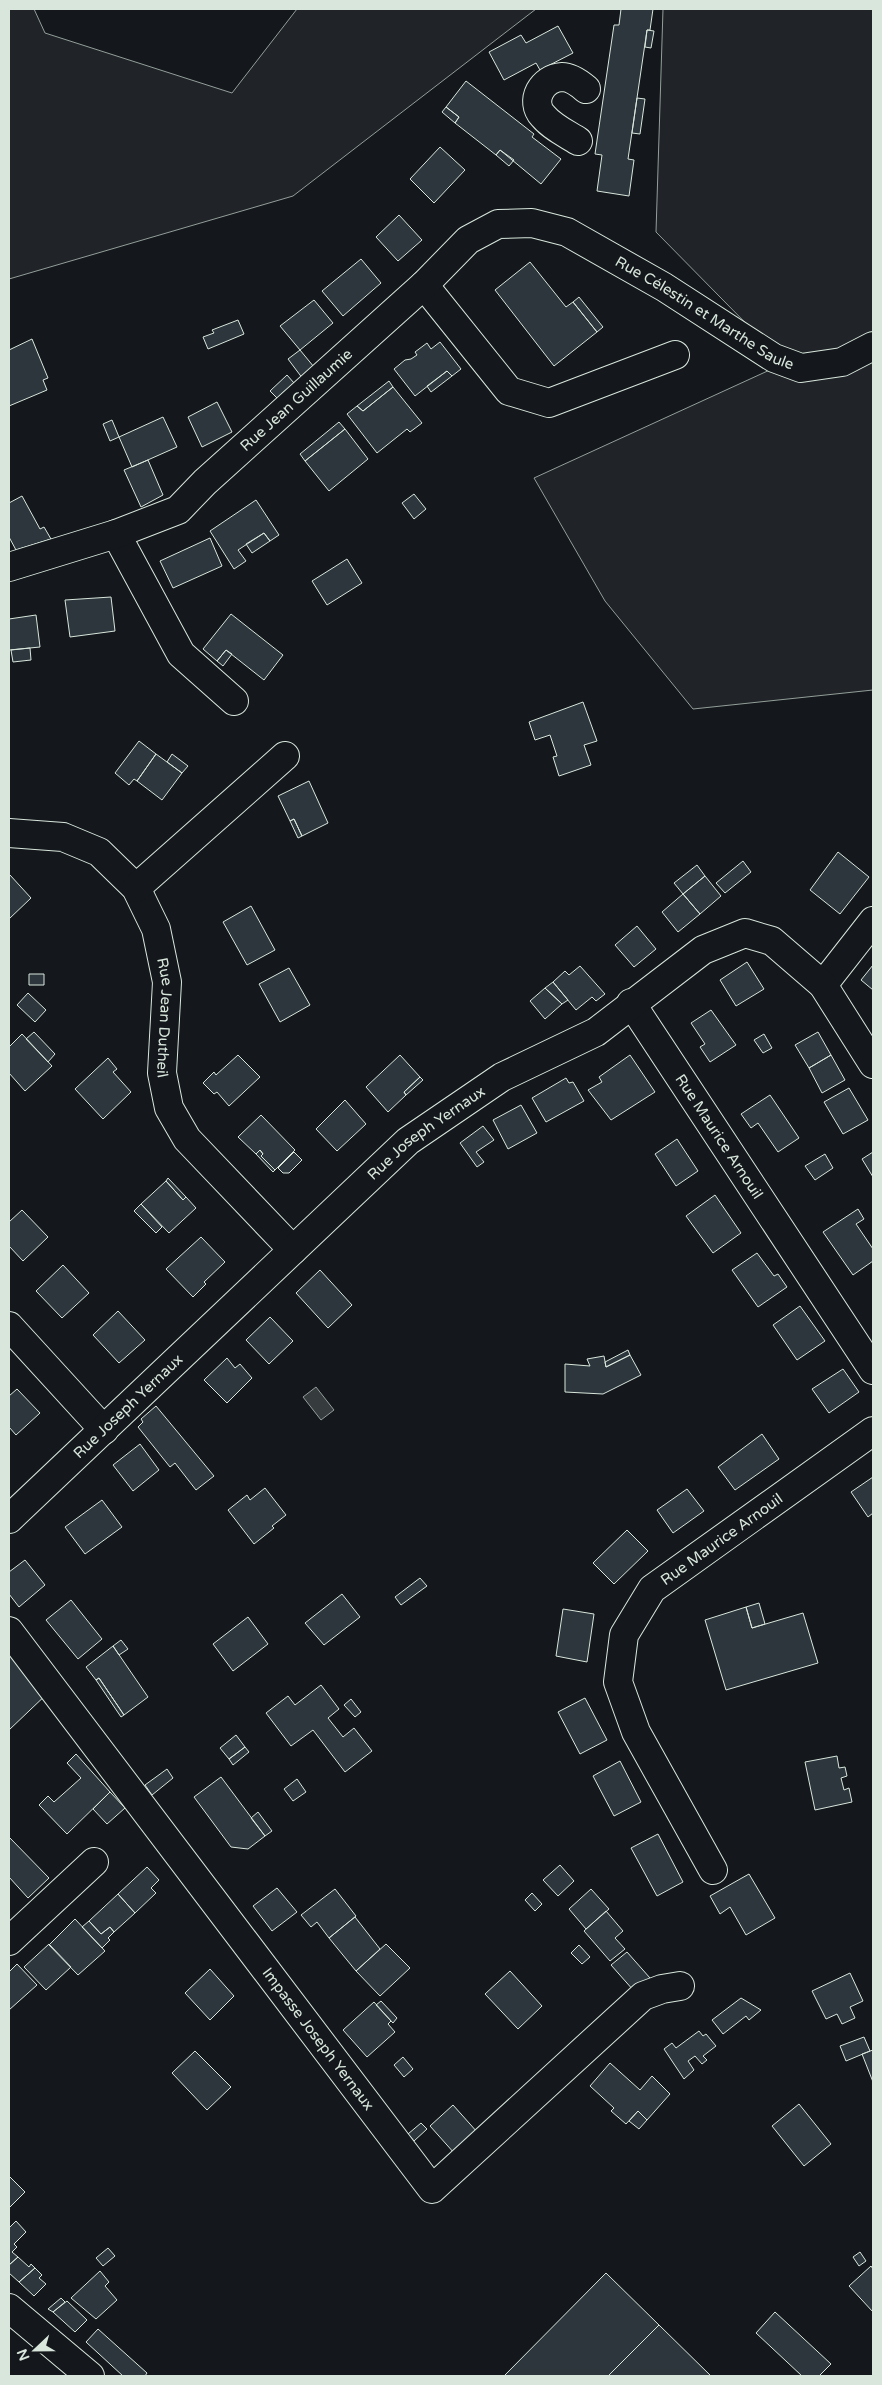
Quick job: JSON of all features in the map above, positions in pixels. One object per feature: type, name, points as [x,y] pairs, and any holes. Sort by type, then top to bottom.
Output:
[{"type":"street","points":[[578,141],[542,116],[536,104],[539,92],[546,82],[562,77],[576,81],[586,89]]},
{"type":"street","name":"Rue Jean Guillaumie","points":[[9,567],[116,534],[178,510],[212,476],[424,285],[468,240],[498,224],[532,223],[567,232]]},
{"type":"street","name":"Rue Célestin et Marthe Saule","points":[[567,232],[664,287],[782,362],[800,368],[842,362],[873,346]]},
{"type":"street","points":[[424,285],[509,391],[549,403],[675,355]]},
{"type":"street","points":[[116,534],[181,654],[234,701]]},
{"type":"street","points":[[136,888],[284,756]]},
{"type":"street","name":"Rue Jean Dutheil","points":[[9,833],[63,837],[99,852],[136,888],[156,929],[167,982],[162,1073],[169,1108],[187,1139],[293,1250]]},
{"type":"street","points":[[823,986],[873,922]]},
{"type":"street","name":"Rue Joseph Yernaux","points":[[9,1519],[408,1141],[502,1077],[596,1032],[631,1003],[703,950],[745,933],[772,941],[823,986],[873,1064]]},
{"type":"street","name":"Rue Maurice Arnouil","points":[[631,1003],[873,1370]]},
{"type":"street","points":[[9,1326],[104,1430]]},
{"type":"street","name":"Rue Maurice Arnouil","points":[[713,1870],[636,1732],[618,1682],[624,1635],[652,1589],[873,1431]]},
{"type":"street","name":"Impasse Joseph Yernaux","points":[[9,1631],[432,2189],[643,1996],[662,1989],[680,1986]]},
{"type":"street","points":[[9,1941],[94,1862]]},
{"type":"street","points":[[9,2308],[90,2376]]},
{"type":"shaded area","points":[[9,9],[34,9],[45,33],[232,93],[297,9],[536,9],[293,196],[9,279]]},
{"type":"shaded area","points":[[663,9],[873,9],[873,690],[693,709],[605,601],[534,478],[785,363],[656,232]]},
{"type":"shaded area","points":[[316,1387],[334,1410],[321,1420],[303,1397]]},
{"type":"building","points":[[621,9],[653,9],[650,30],[647,30],[628,159],[634,160],[629,196],[597,191],[602,155],[595,154],[614,25],[619,25]]},
{"type":"building","points":[[558,26],[573,53],[540,70],[536,63],[504,80],[489,52],[521,35],[526,43]]},
{"type":"building","points":[[647,30],[654,31],[651,48],[645,47]]},
{"type":"building","points":[[466,81],[534,134],[532,137],[561,159],[541,184],[500,150],[496,155],[455,123],[459,117],[446,107]]},
{"type":"building","points":[[637,98],[645,99],[640,134],[632,133]]},
{"type":"building","points":[[446,107],[459,117],[455,123],[442,112]]},
{"type":"building","points":[[440,147],[465,170],[434,203],[410,179]]},
{"type":"building","points":[[500,150],[514,160],[509,166],[496,155]]},
{"type":"building","points":[[399,215],[422,240],[398,261],[376,237]]},
{"type":"building","points":[[361,259],[381,283],[343,316],[322,291]]},
{"type":"building","points":[[530,262],[566,307],[573,302],[597,332],[554,366],[495,290]]},
{"type":"building","points":[[579,297],[603,327],[597,332],[573,302]]},
{"type":"building","points":[[314,300],[333,323],[300,350],[280,326]]},
{"type":"building","points":[[238,320],[244,334],[208,349],[203,337],[214,333],[212,330]]},
{"type":"building","points":[[32,339],[48,378],[43,380],[47,390],[9,406],[9,350]]},
{"type":"building","points":[[440,342],[461,369],[452,376],[447,371],[415,396],[394,369],[405,360],[417,355],[415,352],[427,343],[431,349]]},
{"type":"building","points":[[300,350],[314,367],[303,379],[288,359]]},
{"type":"building","points":[[447,371],[452,376],[431,392],[427,386]]},
{"type":"building","points":[[287,375],[294,383],[277,398],[270,391]]},
{"type":"building","points":[[389,381],[393,387],[363,411],[357,406]]},
{"type":"building","points":[[393,387],[422,423],[410,432],[407,429],[377,453],[347,414],[357,406],[363,411]]},
{"type":"building","points":[[217,402],[232,432],[202,447],[188,417]]},
{"type":"building","points":[[163,417],[177,447],[132,467],[119,437]]},
{"type":"building","points":[[112,420],[119,437],[110,441],[103,424]]},
{"type":"building","points":[[339,422],[345,429],[305,461],[300,454]]},
{"type":"building","points":[[345,429],[368,459],[329,491],[305,461]]},
{"type":"building","points":[[148,460],[163,495],[141,507],[124,470]]},
{"type":"building","points":[[414,494],[426,509],[414,519],[402,503]]},
{"type":"building","points":[[22,496],[40,529],[44,527],[51,539],[16,550],[9,537],[9,503]]},
{"type":"building","points":[[256,500],[279,535],[270,541],[264,533],[238,550],[246,561],[234,569],[210,531]]},
{"type":"building","points":[[264,533],[270,541],[252,553],[246,544]]},
{"type":"building","points":[[210,538],[222,566],[173,588],[160,561]]},
{"type":"building","points":[[347,559],[362,583],[327,605],[312,581]]},
{"type":"building","points":[[111,597],[115,631],[70,637],[65,600]]},
{"type":"building","points":[[231,614],[283,655],[264,680],[226,650],[217,661],[203,649]]},
{"type":"building","points":[[36,615],[40,647],[9,650],[9,619]]},
{"type":"building","points":[[30,648],[31,660],[13,662],[11,650]]},
{"type":"building","points":[[226,650],[232,654],[223,666],[217,661]]},
{"type":"building","points":[[583,702],[597,741],[584,745],[591,765],[559,776],[553,757],[557,756],[550,735],[535,740],[529,722]]},
{"type":"building","points":[[139,741],[156,754],[137,781],[134,779],[129,785],[115,773]]},
{"type":"building","points":[[156,754],[182,773],[162,800],[137,781]]},
{"type":"building","points":[[172,754],[188,766],[182,773],[167,762]]},
{"type":"building","points":[[309,781],[328,823],[302,836],[294,819],[290,821],[278,796]]},
{"type":"building","points":[[294,819],[302,836],[298,838],[290,821]]},
{"type":"building","points":[[838,852],[869,877],[840,914],[810,890]]},
{"type":"building","points":[[743,861],[751,872],[725,893],[716,883]]},
{"type":"building","points":[[697,865],[705,876],[683,894],[674,883]]},
{"type":"building","points":[[9,875],[31,898],[9,919]]},
{"type":"building","points":[[705,876],[721,896],[700,914],[683,894]]},
{"type":"building","points":[[683,894],[700,914],[678,932],[662,912]]},
{"type":"building","points":[[251,906],[275,950],[247,965],[223,922]]},
{"type":"building","points":[[637,926],[656,949],[634,967],[615,945]]},
{"type":"building","points":[[747,962],[764,989],[736,1006],[720,980]]},
{"type":"building","points":[[873,965],[873,990],[861,980]]},
{"type":"building","points":[[580,966],[605,994],[596,1001],[592,997],[576,1010],[553,982],[565,971],[569,975]]},
{"type":"building","points":[[289,968],[310,1005],[280,1022],[259,984]]},
{"type":"building","points":[[29,974],[44,974],[44,985],[29,985]]},
{"type":"building","points":[[553,982],[568,1000],[562,1004],[545,988]]},
{"type":"building","points":[[545,988],[562,1004],[545,1019],[530,1001]]},
{"type":"building","points":[[28,993],[46,1010],[35,1022],[17,1005]]},
{"type":"building","points":[[711,1010],[736,1045],[710,1062],[700,1047],[705,1044],[691,1023]]},
{"type":"building","points":[[34,1032],[55,1054],[48,1062],[26,1039]]},
{"type":"building","points":[[818,1032],[831,1055],[809,1068],[795,1045]]},
{"type":"building","points":[[22,1034],[52,1066],[25,1091],[9,1073],[9,1047]]},
{"type":"building","points":[[764,1034],[772,1048],[763,1053],[754,1040]]},
{"type":"building","points":[[238,1055],[260,1077],[229,1106],[217,1092],[214,1094],[203,1083],[214,1072],[216,1075]]},
{"type":"building","points":[[400,1055],[420,1077],[404,1092],[406,1095],[388,1112],[366,1087]]},
{"type":"building","points":[[630,1055],[655,1092],[611,1120],[588,1090],[602,1082],[599,1077]]},
{"type":"building","points":[[831,1055],[845,1080],[822,1093],[809,1068]]},
{"type":"building","points":[[108,1058],[117,1069],[113,1072],[131,1092],[103,1119],[75,1089]]},
{"type":"building","points":[[420,1077],[423,1080],[406,1095],[404,1092]]},
{"type":"building","points":[[566,1078],[569,1083],[573,1082],[584,1101],[546,1122],[532,1098]]},
{"type":"building","points":[[849,1088],[868,1120],[843,1134],[824,1102]]},
{"type":"building","points":[[770,1095],[799,1138],[778,1152],[758,1123],[751,1128],[741,1114]]},
{"type":"building","points":[[345,1100],[366,1124],[337,1151],[316,1129]]},
{"type":"building","points":[[521,1105],[537,1133],[508,1149],[493,1120]]},
{"type":"building","points":[[261,1115],[295,1150],[275,1170],[261,1156],[263,1154],[260,1150],[256,1154],[238,1137]]},
{"type":"building","points":[[483,1126],[494,1140],[476,1152],[484,1162],[477,1167],[460,1143]]},
{"type":"building","points":[[677,1139],[698,1171],[676,1186],[655,1154]]},
{"type":"building","points":[[260,1150],[263,1154],[261,1156],[275,1170],[273,1172],[256,1154]]},
{"type":"building","points":[[294,1152],[302,1160],[289,1173],[283,1173],[278,1168]]},
{"type":"building","points":[[873,1152],[873,1177],[862,1159]]},
{"type":"building","points":[[825,1154],[833,1168],[815,1180],[805,1166]]},
{"type":"building","points":[[168,1178],[186,1197],[183,1200],[166,1181]]},
{"type":"building","points":[[166,1181],[183,1200],[186,1197],[196,1208],[169,1233],[141,1204]]},
{"type":"building","points":[[715,1195],[741,1233],[713,1253],[686,1216]]},
{"type":"building","points":[[141,1204],[162,1227],[156,1233],[134,1211]]},
{"type":"building","points":[[858,1209],[864,1219],[856,1224],[873,1249],[873,1261],[853,1275],[823,1232]]},
{"type":"building","points":[[22,1210],[48,1237],[23,1261],[9,1246],[9,1222]]},
{"type":"building","points":[[201,1237],[225,1262],[204,1282],[206,1284],[193,1297],[166,1269]]},
{"type":"building","points":[[757,1253],[774,1276],[778,1274],[787,1287],[758,1307],[732,1270]]},
{"type":"building","points":[[63,1265],[89,1293],[62,1318],[36,1291]]},
{"type":"building","points":[[320,1270],[352,1305],[328,1328],[296,1293]]},
{"type":"building","points":[[800,1306],[825,1341],[797,1360],[773,1325]]},
{"type":"building","points":[[118,1311],[145,1340],[119,1363],[93,1335]]},
{"type":"building","points":[[270,1317],[293,1341],[269,1364],[246,1340]]},
{"type":"building","points":[[628,1350],[630,1355],[606,1367],[605,1362]]},
{"type":"building","points":[[630,1355],[641,1375],[603,1394],[565,1392],[565,1364],[590,1366],[587,1359],[604,1356],[606,1367]]},
{"type":"building","points":[[227,1358],[235,1368],[240,1364],[252,1378],[227,1403],[204,1380]]},
{"type":"building","points":[[843,1369],[859,1392],[829,1413],[812,1389]]},
{"type":"building","points":[[17,1389],[40,1413],[16,1435],[9,1427],[9,1396]]},
{"type":"building","points":[[156,1406],[214,1476],[196,1490],[175,1463],[170,1467],[138,1427],[143,1422],[141,1419]]},
{"type":"building","points":[[762,1434],[779,1459],[735,1490],[718,1467]]},
{"type":"building","points":[[140,1444],[159,1470],[133,1491],[113,1465]]},
{"type":"building","points":[[873,1477],[873,1513],[868,1517],[851,1492]]},
{"type":"building","points":[[265,1488],[286,1515],[272,1526],[274,1528],[254,1544],[228,1510],[247,1495],[250,1500]]},
{"type":"building","points":[[687,1489],[704,1511],[673,1533],[657,1510]]},
{"type":"building","points":[[102,1500],[122,1527],[85,1554],[65,1527]]},
{"type":"building","points":[[627,1530],[648,1551],[614,1584],[593,1563]]},
{"type":"building","points":[[25,1560],[45,1585],[19,1607],[9,1594],[9,1572]]},
{"type":"building","points":[[420,1578],[427,1586],[401,1605],[395,1597]]},
{"type":"building","points":[[342,1594],[360,1617],[324,1645],[305,1623]]},
{"type":"building","points":[[71,1600],[102,1639],[78,1659],[46,1620]]},
{"type":"building","points":[[759,1603],[765,1624],[752,1628],[746,1607]]},
{"type":"building","points":[[746,1607],[752,1628],[803,1613],[818,1663],[726,1690],[705,1620]]},
{"type":"building","points":[[563,1609],[594,1614],[587,1662],[556,1656]]},
{"type":"building","points":[[248,1617],[268,1644],[233,1671],[213,1644]]},
{"type":"building","points":[[121,1640],[128,1649],[119,1655],[113,1646]]},
{"type":"building","points":[[113,1646],[148,1697],[124,1715],[99,1678],[96,1680],[86,1667]]},
{"type":"building","points":[[19,1647],[50,1691],[9,1730],[9,1657]]},
{"type":"building","points":[[99,1678],[124,1715],[121,1717],[96,1680]]},
{"type":"building","points":[[321,1685],[339,1709],[328,1718],[343,1737],[354,1728],[372,1751],[345,1772],[313,1730],[291,1746],[266,1713],[288,1696],[295,1705]]},
{"type":"building","points":[[585,1698],[607,1740],[580,1754],[558,1712]]},
{"type":"building","points":[[351,1699],[361,1712],[355,1717],[344,1705]]},
{"type":"building","points":[[236,1735],[245,1747],[229,1759],[220,1748]]},
{"type":"building","points":[[245,1747],[249,1752],[233,1765],[229,1759]]},
{"type":"building","points":[[76,1754],[110,1792],[67,1834],[39,1805],[48,1796],[54,1802],[81,1778],[67,1763]]},
{"type":"building","points":[[837,1756],[839,1768],[845,1767],[847,1776],[841,1778],[844,1790],[849,1788],[852,1802],[815,1810],[805,1762]]},
{"type":"building","points":[[620,1761],[641,1802],[614,1816],[593,1776]]},
{"type":"building","points":[[167,1769],[173,1778],[152,1795],[145,1785]]},
{"type":"building","points":[[221,1777],[265,1836],[248,1849],[231,1847],[194,1797]]},
{"type":"building","points":[[297,1779],[306,1792],[293,1801],[284,1789]]},
{"type":"building","points":[[110,1792],[125,1808],[107,1824],[93,1809]]},
{"type":"building","points":[[258,1812],[272,1831],[265,1836],[251,1818]]},
{"type":"building","points":[[658,1834],[683,1882],[657,1896],[631,1848]]},
{"type":"building","points":[[9,1837],[49,1878],[28,1898],[9,1877]]},
{"type":"building","points":[[560,1865],[574,1881],[558,1896],[543,1880]]},
{"type":"building","points":[[147,1867],[159,1880],[151,1888],[156,1893],[135,1913],[118,1894]]},
{"type":"building","points":[[749,1874],[775,1918],[746,1935],[730,1907],[720,1914],[710,1896]]},
{"type":"building","points":[[277,1888],[297,1912],[272,1931],[253,1906]]},
{"type":"building","points":[[335,1889],[356,1916],[329,1938],[317,1922],[311,1927],[301,1915]]},
{"type":"building","points":[[591,1889],[609,1909],[586,1929],[569,1909]]},
{"type":"building","points":[[532,1893],[542,1904],[535,1911],[525,1900]]},
{"type":"building","points":[[118,1894],[135,1913],[114,1932],[110,1927],[101,1934],[89,1921]]},
{"type":"building","points":[[606,1911],[623,1931],[615,1938],[625,1949],[610,1961],[584,1931]]},
{"type":"building","points":[[355,1917],[380,1949],[356,1971],[329,1938]]},
{"type":"building","points":[[75,1919],[105,1951],[78,1975],[49,1945]]},
{"type":"building","points":[[89,1921],[101,1934],[110,1927],[114,1932],[108,1938],[110,1940],[102,1948],[82,1927]]},
{"type":"building","points":[[49,1944],[71,1967],[46,1990],[24,1967]]},
{"type":"building","points":[[386,1944],[410,1968],[380,1996],[356,1971]]},
{"type":"building","points":[[579,1945],[590,1957],[582,1964],[571,1953]]},
{"type":"building","points":[[627,1952],[650,1978],[634,1991],[611,1965]]},
{"type":"building","points":[[17,1964],[37,1985],[9,2010],[9,1972]]},
{"type":"building","points":[[210,1969],[234,1996],[210,2020],[185,1993]]},
{"type":"building","points":[[510,1971],[542,2006],[518,2029],[485,1994]]},
{"type":"building","points":[[850,1973],[863,2001],[850,2007],[855,2018],[842,2024],[837,2014],[826,2019],[812,1991]]},
{"type":"building","points":[[741,1998],[761,2010],[749,2020],[746,2016],[723,2034],[712,2020]]},
{"type":"building","points":[[381,2001],[397,2018],[393,2023],[376,2005]]},
{"type":"building","points":[[374,2002],[391,2021],[388,2024],[395,2032],[367,2057],[343,2030]]},
{"type":"building","points":[[699,2031],[703,2036],[706,2034],[716,2046],[703,2056],[707,2060],[702,2064],[695,2056],[688,2061],[694,2070],[684,2079],[664,2049],[672,2043],[676,2048]]},
{"type":"building","points":[[864,2037],[870,2051],[846,2061],[840,2046]]},
{"type":"building","points":[[873,2050],[873,2082],[862,2054]]},
{"type":"building","points":[[195,2051],[231,2087],[207,2110],[172,2073]]},
{"type":"building","points":[[403,2057],[413,2069],[404,2077],[394,2065]]},
{"type":"building","points":[[610,2063],[640,2090],[652,2076],[670,2094],[647,2120],[638,2111],[626,2124],[611,2111],[614,2108],[590,2086]]},
{"type":"building","points":[[799,2104],[831,2144],[804,2166],[772,2126]]},
{"type":"building","points":[[453,2105],[478,2133],[455,2154],[430,2126]]},
{"type":"building","points":[[638,2111],[647,2120],[639,2129],[629,2121]]},
{"type":"building","points":[[421,2123],[427,2129],[414,2141],[408,2134]]},
{"type":"building","points":[[9,2176],[25,2192],[9,2208]]},
{"type":"building","points":[[16,2221],[26,2232],[14,2244],[17,2247],[12,2252],[18,2257],[9,2265],[9,2228]]},
{"type":"building","points":[[108,2248],[115,2256],[103,2266],[96,2258]]},
{"type":"building","points":[[860,2252],[866,2261],[859,2266],[853,2257]]},
{"type":"building","points":[[18,2257],[29,2267],[31,2264],[35,2268],[19,2282],[9,2273],[9,2265]]},
{"type":"building","points":[[871,2266],[873,2269],[873,2312],[849,2286]]},
{"type":"building","points":[[35,2268],[42,2275],[39,2278],[46,2284],[34,2296],[19,2282]]},
{"type":"building","points":[[100,2271],[109,2282],[105,2286],[117,2300],[96,2319],[71,2298]]},
{"type":"building","points":[[606,2273],[659,2325],[608,2376],[504,2376]]},
{"type":"building","points":[[61,2298],[65,2302],[53,2312],[48,2309]]},
{"type":"building","points":[[67,2301],[87,2320],[75,2332],[53,2312]]},
{"type":"building","points":[[775,2312],[831,2364],[819,2376],[802,2376],[756,2333]]},
{"type":"building","points":[[659,2325],[711,2376],[608,2376]]},
{"type":"building","points":[[98,2329],[147,2373],[145,2376],[123,2376],[86,2342]]}]
